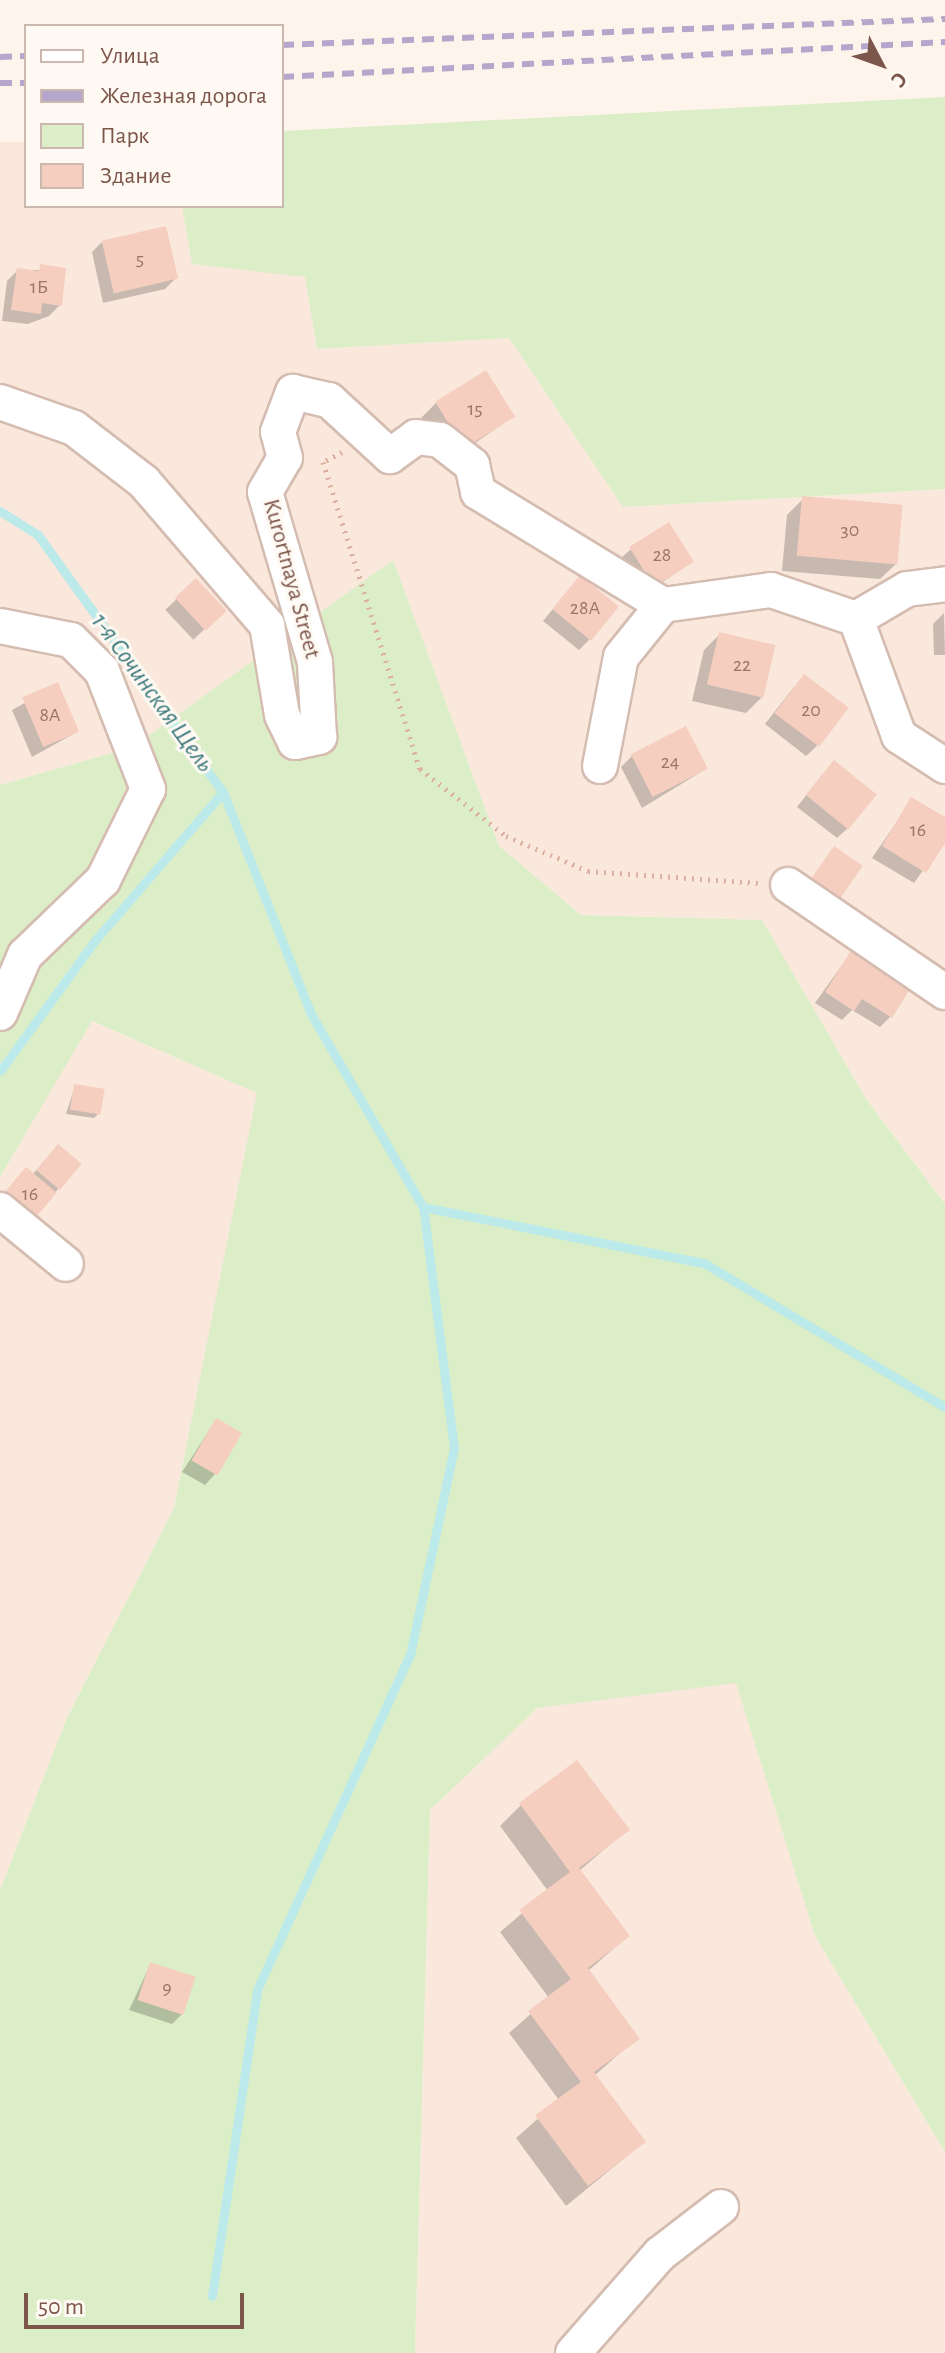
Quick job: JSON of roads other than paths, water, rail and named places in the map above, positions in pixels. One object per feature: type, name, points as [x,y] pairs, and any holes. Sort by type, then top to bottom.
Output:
[{"type":"street","name":"Kurortnaya Street","points":[[0,402],[74,428],[144,482],[267,625],[282,715],[295,742],[319,737],[315,662],[265,492],[285,458],[278,432],[293,392],[329,400],[390,456],[416,437],[440,440],[472,465],[478,492],[663,605]]},
{"type":"street","points":[[600,766],[621,657],[663,605],[771,590],[856,619],[907,589],[945,584]]},
{"type":"street","points":[[856,619],[899,736],[945,766]]},
{"type":"street","points":[[0,626],[71,640],[102,671],[148,789],[103,880],[25,955],[0,1013]]},
{"type":"street","points":[[788,885],[945,992]]},
{"type":"street","points":[[0,1210],[66,1264]]},
{"type":"street","points":[[573,2353],[660,2254],[721,2207]]},
{"type":"waterway","name":"1-я Сочинская Щель","points":[[0,511],[38,535],[223,792],[96,939],[0,1071]]},
{"type":"waterway","points":[[223,792],[311,1014],[423,1207],[704,1263],[945,1407]]},
{"type":"waterway","points":[[212,2296],[257,1990],[410,1655],[454,1448],[423,1207]]},
{"type":"railway","points":[[284,45],[945,19]]},
{"type":"railway","points":[[284,77],[945,42]]},
{"type":"railway","points":[[0,57],[24,56]]},
{"type":"railway","points":[[0,83],[24,83]]}]
